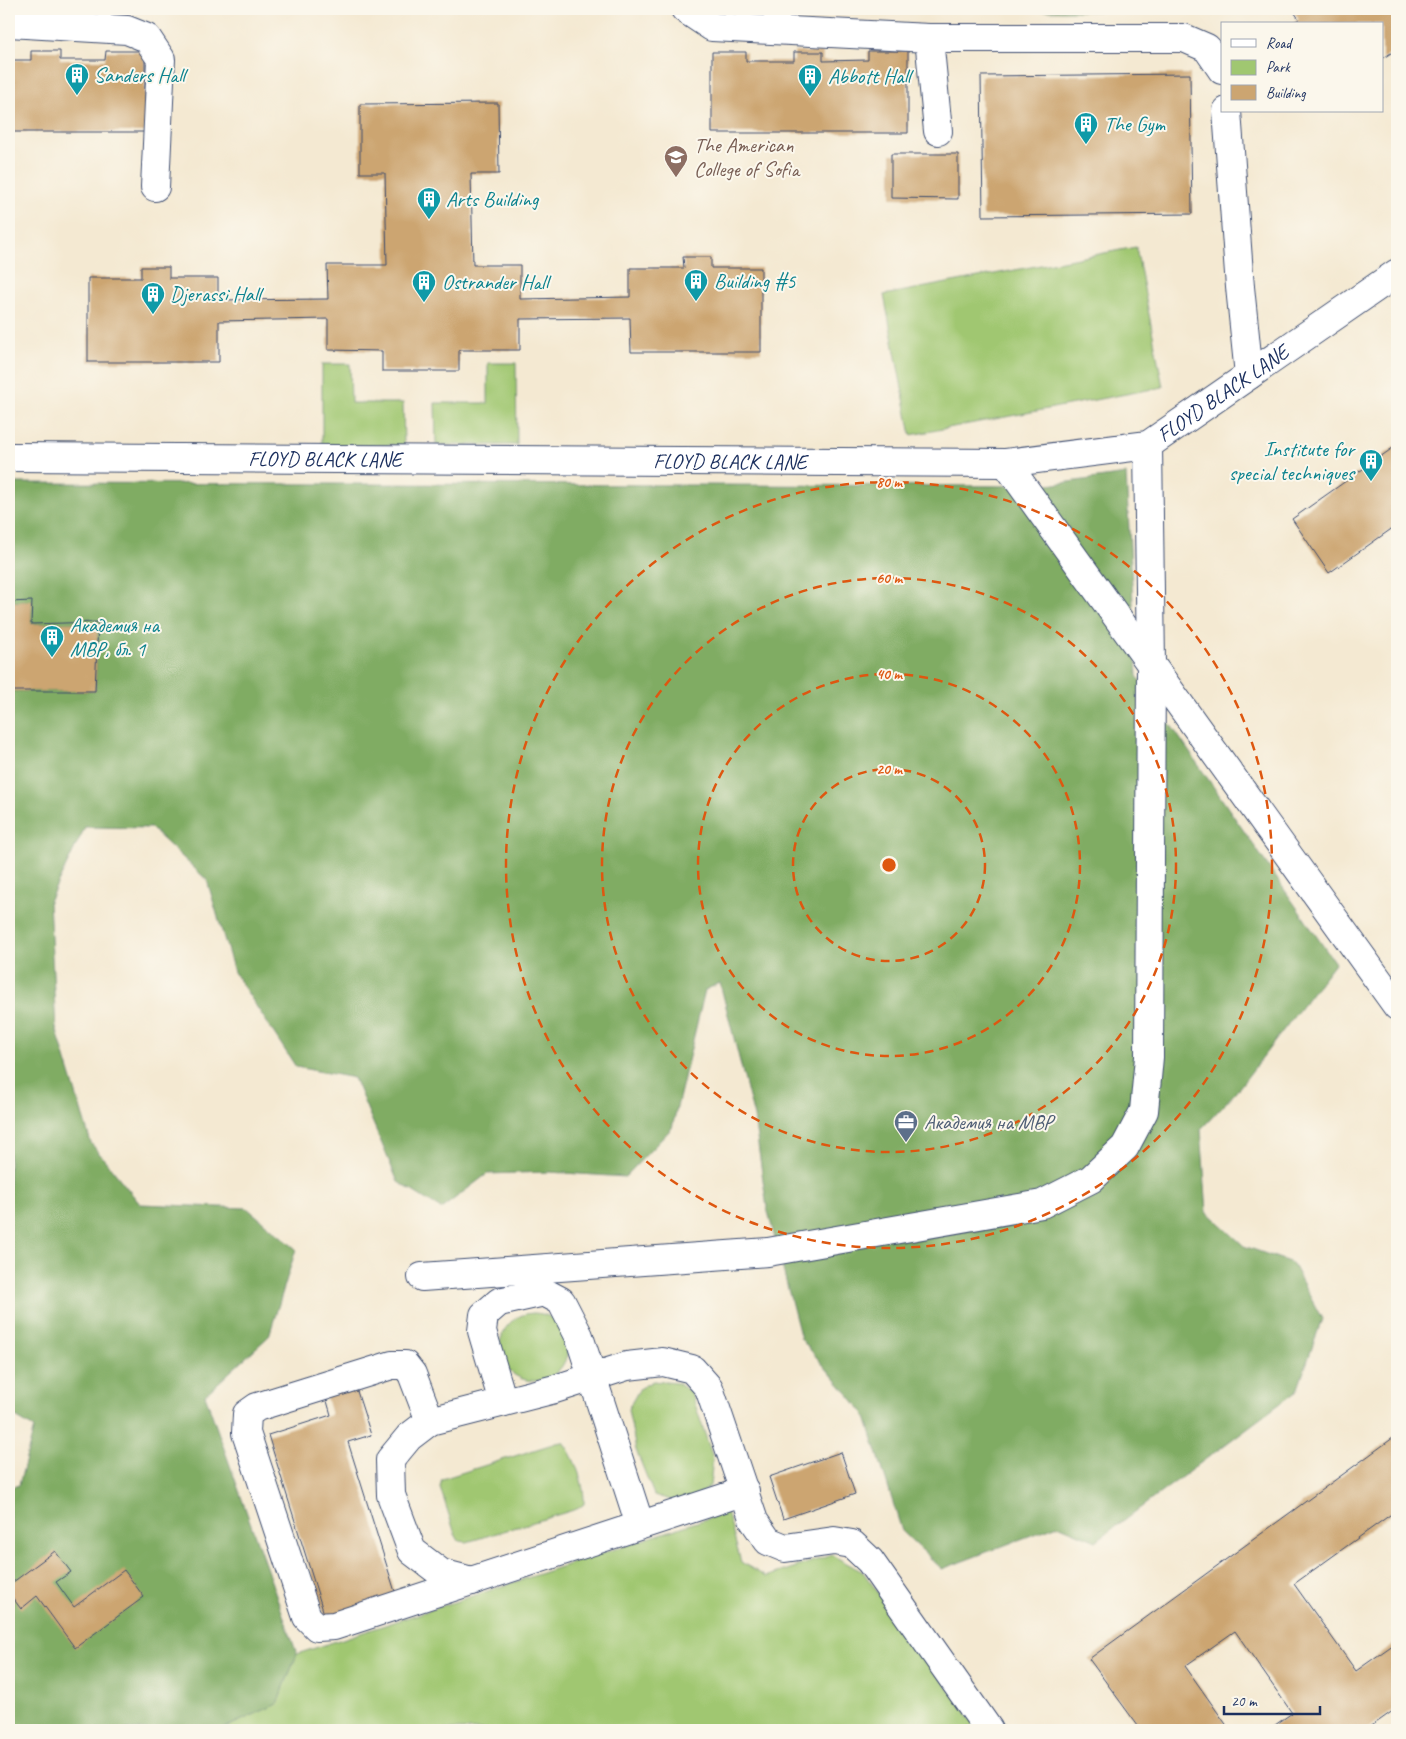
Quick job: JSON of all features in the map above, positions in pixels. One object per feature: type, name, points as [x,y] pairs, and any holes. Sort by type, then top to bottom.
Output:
[{"type":"street","points":[[685,9],[712,27],[929,38],[1184,38],[1207,48],[1221,69]]},
{"type":"street","points":[[9,23],[127,30],[147,38],[161,59],[155,187]]},
{"type":"street","points":[[929,38],[938,131]]},
{"type":"street","points":[[1227,112],[1240,287],[1249,375]]},
{"type":"street","name":"FLOYD BLACK LANE","points":[[9,457],[1006,464],[1148,446],[1397,273]]},
{"type":"street","points":[[422,1277],[768,1252],[1042,1204],[1091,1179],[1124,1147],[1144,1111],[1149,1057],[1151,664],[1148,446]]},
{"type":"street","points":[[1006,464],[1397,1006]]},
{"type":"street","points":[[503,1402],[482,1331],[484,1315],[499,1302],[544,1292],[561,1301],[579,1336],[640,1525]]},
{"type":"street","points":[[472,1581],[441,1573],[412,1550],[391,1495],[390,1460],[409,1437],[430,1421],[626,1366],[663,1362],[692,1369],[709,1388],[754,1521],[768,1541],[785,1548],[834,1541],[852,1544],[870,1561],[989,1730]]},
{"type":"street","points":[[430,1421],[412,1374],[404,1365],[392,1365],[257,1407],[247,1414],[246,1433],[306,1617],[317,1627],[334,1626],[745,1491]]},
{"type":"green space","points":[[1207,9],[1207,12],[939,10]]},
{"type":"green space","points":[[1136,247],[1163,387],[911,435],[884,295]]},
{"type":"green space","points":[[488,363],[516,363],[517,445],[436,445],[435,403],[488,403]]},
{"type":"green space","points":[[322,364],[350,364],[351,403],[403,403],[404,445],[322,445]]},
{"type":"green space","points":[[1126,474],[1137,676],[1335,963],[1235,1093],[1201,1129],[1207,1212],[1244,1246],[1292,1263],[1322,1319],[1297,1391],[1096,1541],[1058,1525],[942,1569],[902,1531],[865,1414],[801,1339],[767,1208],[754,1117],[720,983],[705,990],[672,1128],[625,1177],[549,1172],[487,1174],[441,1209],[398,1182],[354,1078],[296,1067],[234,972],[207,880],[151,828],[85,827],[49,901],[56,1028],[91,1143],[140,1204],[247,1208],[296,1249],[269,1336],[205,1395],[297,1654],[277,1704],[220,1730],[9,1730],[9,1488],[19,1485],[34,1428],[9,1413],[9,691],[95,691],[98,622],[31,624],[32,601],[9,602],[9,483],[1041,486]]},
{"type":"green space","points":[[534,1313],[547,1316],[558,1323],[565,1334],[568,1347],[565,1360],[558,1371],[547,1378],[534,1381],[521,1378],[510,1371],[503,1360],[500,1347],[503,1334],[510,1323],[521,1316]]},
{"type":"green space","points":[[653,1381],[677,1383],[691,1392],[713,1458],[710,1486],[690,1499],[678,1501],[654,1495],[636,1450],[628,1409],[640,1388]]},
{"type":"green space","points":[[563,1442],[578,1472],[583,1489],[584,1504],[577,1509],[467,1542],[459,1541],[440,1487],[442,1479]]},
{"type":"green space","points":[[727,1512],[741,1562],[766,1577],[832,1555],[863,1572],[979,1730],[220,1730],[277,1704],[297,1654]]},
{"type":"building","points":[[1292,9],[1397,9],[1397,49],[1384,58],[1384,22],[1295,22],[1299,19]]},
{"type":"building","name":"Sanders Hall","points":[[31,51],[60,51],[60,60],[105,60],[106,51],[145,51],[145,132],[9,132],[9,60],[31,60]]},
{"type":"building","name":"Abbott Hall","points":[[868,51],[908,51],[908,133],[712,133],[712,52],[746,52],[746,61],[794,61],[794,52],[823,52],[823,61],[868,60]]},
{"type":"building","name":"The Gym","points":[[1190,74],[1192,214],[983,216],[981,76]]},
{"type":"building","points":[[498,103],[499,174],[471,174],[473,265],[520,265],[520,299],[630,297],[630,268],[684,268],[683,257],[711,257],[711,268],[761,268],[761,352],[631,352],[630,318],[520,319],[520,350],[459,350],[459,371],[382,371],[382,351],[328,350],[328,319],[219,321],[219,362],[88,362],[88,278],[141,278],[141,267],[169,267],[169,278],[218,278],[218,300],[328,299],[327,265],[387,265],[385,173],[360,173],[360,104]]},
{"type":"building","points":[[891,154],[958,154],[958,199],[891,198]]},
{"type":"building","name":"Institute for special techniques","points":[[1397,445],[1397,525],[1329,573],[1292,519]]},
{"type":"building","name":"Академия на МВР, бл. 1","points":[[32,601],[31,624],[98,622],[95,691],[9,691],[9,602]]},
{"type":"building","points":[[355,1385],[371,1435],[348,1442],[396,1595],[325,1617],[268,1435],[331,1415],[325,1394]]},
{"type":"building","points":[[1397,1435],[1397,1510],[1294,1584],[1356,1671],[1397,1642],[1397,1708],[1366,1730],[1268,1730],[1292,1713],[1235,1631],[1185,1666],[1230,1730],[1141,1730],[1089,1659]]},
{"type":"building","points":[[841,1452],[855,1494],[783,1519],[769,1477]]},
{"type":"building","points":[[55,1551],[71,1572],[56,1582],[74,1607],[124,1570],[144,1597],[75,1648],[37,1596],[21,1609],[9,1593],[9,1585]]},
{"type":"place","name":"Sanders Hall","points":[[77,96]]},
{"type":"place","name":"Abbott Hall","points":[[810,97]]},
{"type":"place","name":"The Gym","points":[[1086,145]]},
{"type":"place","name":"The American College of Sofia","points":[[676,178]]},
{"type":"place","name":"Arts Building","points":[[429,220]]},
{"type":"place","name":"Building #5","points":[[696,302]]},
{"type":"place","name":"Ostrander Hall","points":[[424,303]]},
{"type":"place","name":"Djerassi Hall","points":[[153,315]]},
{"type":"place","name":"Institute for special techniques","points":[[1371,482]]},
{"type":"place","name":"Академия на МВР, бл. 1","points":[[52,658]]},
{"type":"place","name":"Академия на МВР","points":[[906,1143]]}]
